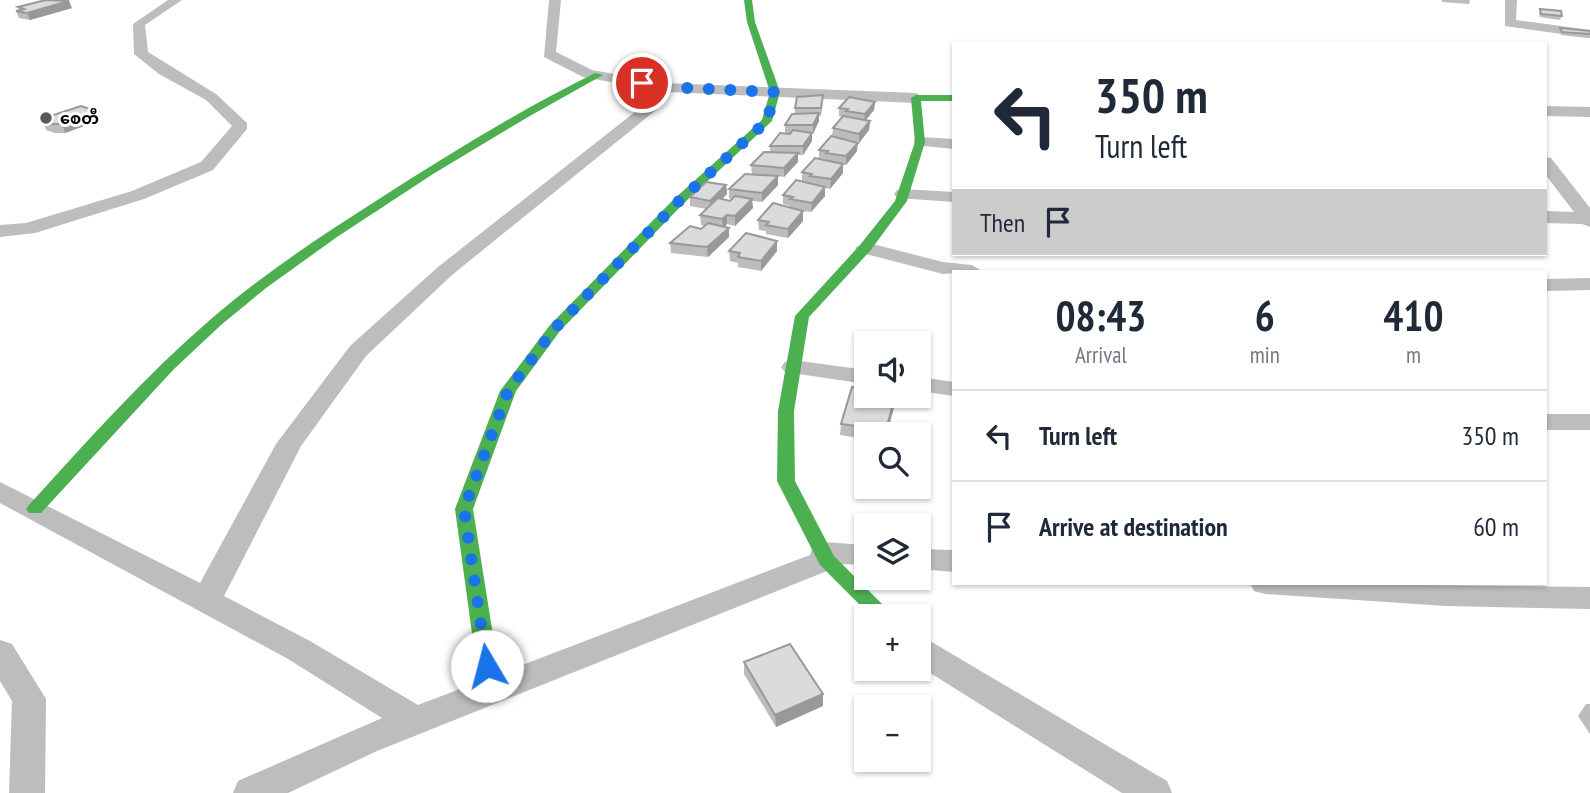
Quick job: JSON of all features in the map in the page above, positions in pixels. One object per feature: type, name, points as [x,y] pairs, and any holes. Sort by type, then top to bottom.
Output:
[{"type":"street","points":[[0,231],[27,229],[138,195],[207,166],[242,127],[211,97],[164,71],[141,54],[139,24],[176,0]]},
{"type":"street","points":[[555,0],[549,54],[598,75],[664,87],[952,98]]},
{"type":"street","points":[[491,692],[464,509],[508,391],[555,328],[678,202],[767,121],[775,92],[751,22],[748,0]]},
{"type":"street","points":[[1511,0],[1510,23],[1590,34]]},
{"type":"street","points":[[35,509],[117,418],[199,339],[281,269],[470,145],[542,102],[598,75]]},
{"type":"street","points":[[206,600],[289,444],[358,351],[445,271],[651,107],[664,87]]},
{"type":"street","points":[[872,604],[825,556],[786,481],[786,411],[802,316],[865,248],[904,194],[920,142],[916,98]]},
{"type":"street","points":[[1547,111],[1590,113]]},
{"type":"street","points":[[920,142],[952,144]]},
{"type":"street","points":[[1547,165],[1589,219]]},
{"type":"street","points":[[904,194],[952,197]]},
{"type":"street","points":[[1547,218],[1589,219]]},
{"type":"street","points":[[865,248],[943,268],[962,270]]},
{"type":"street","points":[[1547,285],[1590,284]]},
{"type":"street","points":[[793,367],[854,375]]},
{"type":"street","points":[[931,386],[952,389]]},
{"type":"street","points":[[1547,422],[1590,422]]},
{"type":"street","points":[[0,491],[299,650],[416,721]]},
{"type":"street","points":[[251,793],[416,721],[825,556],[854,555]]},
{"type":"street","points":[[931,560],[952,561]]},
{"type":"street","points":[[1295,585],[1446,595],[1590,598]]},
{"type":"street","points":[[0,653],[29,699],[27,793]]},
{"type":"street","points":[[931,657],[1154,793]]},
{"type":"building","points":[[46,0],[69,1],[27,13],[16,11],[24,9],[18,7]]},
{"type":"building","points":[[1540,9],[1561,11],[1562,16],[1541,14]]},
{"type":"building","points":[[1560,28],[1590,31],[1590,34],[1562,32]]},
{"type":"building","points":[[823,95],[821,108],[795,108],[797,97]]},
{"type":"building","points":[[849,97],[875,102],[865,114],[839,108]]},
{"type":"building","points":[[81,106],[98,112],[62,124],[43,122],[49,120],[44,118]]},
{"type":"building","points":[[819,113],[813,125],[785,125],[792,114]]},
{"type":"building","points":[[843,116],[870,121],[859,134],[833,128]]},
{"type":"building","points":[[793,130],[812,133],[803,146],[770,146],[780,133],[790,134]]},
{"type":"building","points":[[831,136],[858,143],[846,156],[819,150]]},
{"type":"building","points":[[764,152],[798,153],[784,168],[751,165]]},
{"type":"building","points":[[815,158],[843,164],[831,179],[802,172]]},
{"type":"building","points":[[745,174],[778,176],[762,193],[729,189]]},
{"type":"building","points":[[796,180],[825,187],[812,203],[790,199],[793,197],[783,195]]},
{"type":"building","points":[[706,182],[726,185],[710,201],[690,197]]},
{"type":"building","points":[[735,196],[752,199],[735,216],[727,215],[722,219],[700,215],[718,198],[730,201]]},
{"type":"building","points":[[773,203],[803,211],[788,229],[766,225],[769,222],[758,220]]},
{"type":"building","points":[[708,223],[729,228],[707,247],[670,243],[690,226],[701,229]]},
{"type":"building","points":[[746,233],[777,241],[761,261],[738,257],[740,253],[729,251]]},
{"type":"building","points":[[852,387],[854,408],[892,408],[888,422],[854,422],[854,426],[841,424]]},
{"type":"building","points":[[790,644],[823,694],[775,715],[744,662]]},
{"type":"traffic: fast","points":[[491,692],[464,509],[508,391],[555,328],[678,202],[767,121],[775,92],[751,22],[748,0]]},
{"type":"traffic: fast","points":[[35,509],[168,366],[261,285],[452,157],[524,114],[598,75]]},
{"type":"traffic: fast","points":[[872,604],[827,560],[786,481],[786,411],[802,316],[865,248],[901,201],[920,142],[916,98],[952,98]]},
{"type":"place","name":"စေတီ","points":[[46,118]]},
{"type":"route","points":[[487,666],[464,509],[508,391],[555,328],[678,202],[767,121],[769,103],[775,92],[664,87],[642,83]]}]
